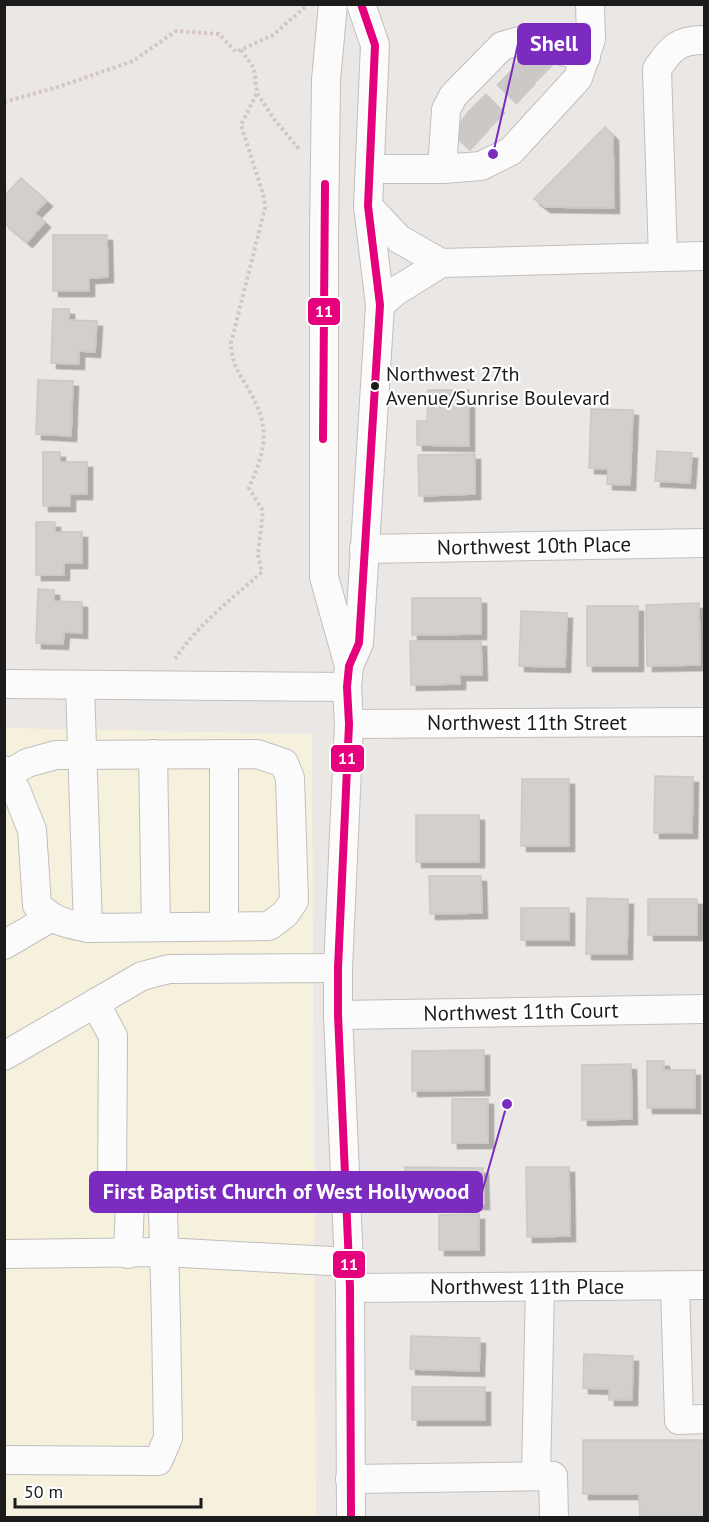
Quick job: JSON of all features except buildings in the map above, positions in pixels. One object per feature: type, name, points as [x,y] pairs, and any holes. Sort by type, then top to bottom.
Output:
[{"type":"street","points":[[348,677],[359,643],[380,304],[368,206],[375,45],[361,4]]},
{"type":"street","points":[[370,170],[481,166],[549,98],[578,78],[591,39],[590,4]]},
{"type":"street","points":[[319,5],[326,80],[324,577],[348,677],[349,724],[338,968],[338,1016],[350,1275],[351,1518]]},
{"type":"street","points":[[663,257],[657,69],[670,49],[689,40],[705,40]]},
{"type":"street","points":[[442,169],[460,106],[508,58],[520,41],[586,57]]},
{"type":"street","points":[[368,206],[399,239],[441,263]]},
{"type":"street","points":[[380,304],[396,291],[441,263],[705,256]]},
{"type":"street","name":"Northwest 10th Place","points":[[364,549],[705,543]]},
{"type":"street","points":[[4,684],[80,685],[348,677]]},
{"type":"street","points":[[80,685],[88,927]]},
{"type":"street","name":"Northwest 11th Street","points":[[349,724],[705,722]]},
{"type":"street","points":[[153,754],[156,927]]},
{"type":"street","points":[[153,754],[257,754],[284,763],[290,778],[294,901],[285,914],[269,926],[88,927],[61,923],[50,918],[37,905],[32,830],[16,790],[6,773],[27,763],[56,755],[153,754]]},
{"type":"street","points":[[224,754],[224,926]]},
{"type":"street","points":[[4,945],[50,918]]},
{"type":"street","points":[[4,1056],[142,976],[169,969],[338,968]]},
{"type":"street","points":[[95,1003],[113,1036],[112,1192]]},
{"type":"street","name":"Northwest 11th Court","points":[[338,1016],[705,1009]]},
{"type":"street","points":[[4,1461],[158,1461],[168,1438],[164,1252],[163,1210],[152,1190],[142,1189],[133,1193],[130,1202],[128,1254]]},
{"type":"street","name":"Northwest 11th Place","points":[[4,1254],[164,1252],[350,1275],[540,1287],[705,1285]]},
{"type":"street","points":[[675,1286],[679,1420],[705,1419]]},
{"type":"street","points":[[536,1476],[540,1287]]},
{"type":"street","points":[[350,1479],[553,1476],[554,1518]]},
{"type":"path","points":[[4,102],[61,86],[133,61],[176,31],[219,34],[236,52],[273,35],[319,5]]},
{"type":"path","points":[[241,50],[254,68],[257,93],[274,119],[301,152]]},
{"type":"path","points":[[174,661],[184,645],[207,621],[262,572],[258,555],[263,511],[249,488],[263,456],[265,435],[255,400],[232,361],[231,343],[264,208],[264,197],[241,125],[257,93]]},
{"type":"shaded area","points":[[5,728],[312,734],[316,1517],[5,1518]]},
{"type":"tunnel","points":[[524,55],[552,83]]},
{"type":"tunnel","points":[[506,75],[534,102]]},
{"type":"tunnel","points":[[476,103],[505,132]]},
{"type":"tunnel","points":[[459,122],[487,148]]},
{"type":"transit line","name":"11","points":[[351,1518],[350,1288],[338,968],[349,724],[347,687],[349,666],[359,643],[380,305],[368,206],[375,45],[361,4]]},
{"type":"transit line","name":"11","points":[[323,439],[325,184]]},
{"type":"place","name":"Shell","points":[[493,154]]},
{"type":"place","name":"Northwest 27th Avenue/Sunrise Boulevard","points":[[375,386]]},
{"type":"place","name":"First Baptist Church of West Hollywood","points":[[507,1104]]}]
